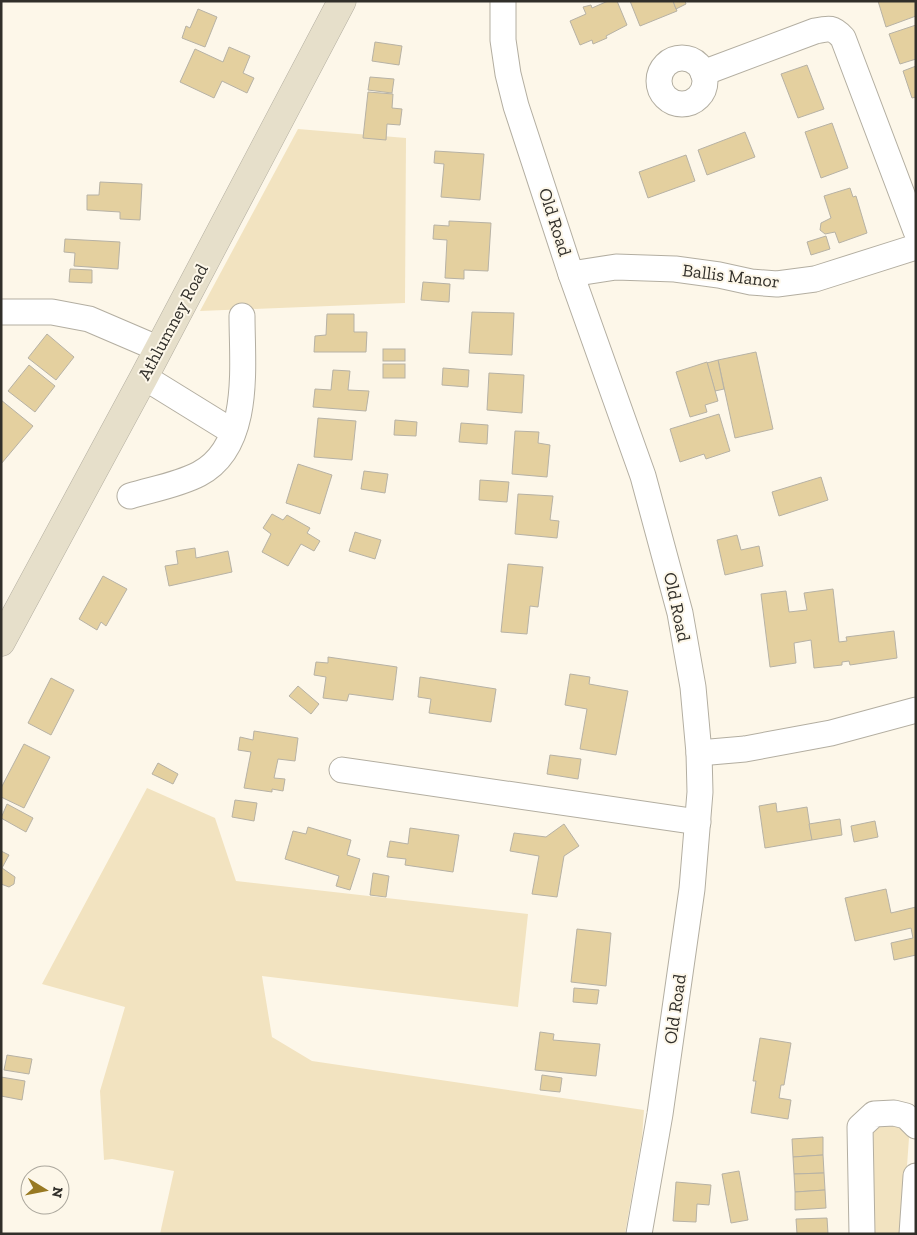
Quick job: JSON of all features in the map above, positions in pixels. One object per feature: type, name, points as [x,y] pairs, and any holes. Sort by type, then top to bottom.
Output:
[{"type":"main road","name":"Athlumney Road","points":[[1,642],[159,349],[342,1]]},
{"type":"street","name":"Old Road","points":[[503,1],[503,40],[508,74],[516,106],[571,274],[643,476],[680,613],[693,687],[699,753],[700,792],[692,889],[660,1114],[639,1234]]},
{"type":"street","points":[[703,73],[815,30],[828,28],[836,30],[843,38],[916,231]]},
{"type":"street","name":"Ballis Manor","points":[[571,274],[616,267],[665,269],[777,284],[815,279],[916,247]]},
{"type":"street","points":[[1,312],[52,312],[89,319],[159,349]]},
{"type":"street","points":[[130,496],[185,480],[201,473],[215,463],[226,448],[234,432],[242,395],[242,316]]},
{"type":"street","points":[[144,377],[234,432]]},
{"type":"street","points":[[699,753],[745,749],[831,733],[916,710]]},
{"type":"street","points":[[342,770],[698,822]]},
{"type":"street","points":[[862,1234],[860,1127],[874,1114],[894,1113],[906,1116],[916,1126]]},
{"type":"street","points":[[912,1234],[916,1176]]},
{"type":"shaded area","points":[[298,129],[406,138],[405,303],[200,311]]},
{"type":"shaded area","points":[[147,788],[215,818],[236,881],[528,914],[518,1007],[262,976],[272,1037],[312,1061],[644,1110],[642,1137],[625,1234],[160,1234],[174,1171],[112,1159],[104,1160],[100,1091],[125,1007],[42,984]]},
{"type":"shaded area","points":[[888,1122],[904,1128],[909,1138],[905,1234],[875,1234],[872,1135],[876,1128]]},
{"type":"building","points":[[608,1],[617,1],[627,25],[606,36],[607,38],[593,44],[592,40],[580,45],[570,21],[586,14],[583,7],[591,5],[592,8]]},
{"type":"building","points":[[630,1],[673,1],[677,11],[640,26]]},
{"type":"building","points":[[673,1],[685,1],[686,4],[676,9]]},
{"type":"building","points":[[878,1],[916,1],[916,16],[886,27]]},
{"type":"building","points":[[198,9],[217,17],[205,47],[182,38],[186,26],[190,28]]},
{"type":"building","points":[[916,25],[916,59],[900,64],[889,34]]},
{"type":"building","points":[[375,42],[402,46],[399,65],[372,61]]},
{"type":"building","points":[[229,47],[250,56],[243,73],[254,78],[247,93],[222,81],[214,98],[180,82],[195,49],[223,62]]},
{"type":"building","points":[[807,65],[824,109],[798,118],[781,74]]},
{"type":"building","points":[[916,66],[916,97],[912,98],[903,71]]},
{"type":"building","points":[[370,77],[394,79],[392,93],[368,90]]},
{"type":"building","points":[[368,92],[393,94],[392,108],[402,109],[400,125],[387,124],[386,140],[363,138]]},
{"type":"building","points":[[832,123],[848,168],[821,178],[805,132]]},
{"type":"building","points":[[745,132],[755,157],[707,175],[698,150]]},
{"type":"building","points":[[435,151],[484,154],[480,200],[441,197],[444,164],[434,163]]},
{"type":"building","points":[[686,155],[695,181],[648,198],[639,172]]},
{"type":"building","points":[[100,182],[142,184],[140,220],[120,219],[120,212],[87,210],[87,195],[99,195]]},
{"type":"building","points":[[850,188],[853,197],[856,196],[867,233],[839,243],[835,232],[825,234],[820,230],[821,223],[831,218],[824,196]]},
{"type":"building","points":[[449,221],[491,223],[488,271],[464,270],[464,279],[445,278],[447,240],[433,239],[434,225],[449,226]]},
{"type":"building","points":[[826,236],[830,249],[811,255],[807,242]]},
{"type":"building","points":[[65,239],[120,242],[118,269],[74,266],[75,253],[64,252]]},
{"type":"building","points":[[70,269],[92,270],[92,283],[69,282]]},
{"type":"building","points":[[423,282],[450,284],[449,302],[421,300]]},
{"type":"building","points":[[472,312],[514,313],[512,355],[469,353]]},
{"type":"building","points":[[327,314],[354,314],[354,332],[367,332],[366,352],[314,352],[315,336],[326,335]]},
{"type":"building","points":[[47,334],[74,357],[56,380],[28,358]]},
{"type":"building","points":[[383,349],[405,349],[405,361],[383,361]]},
{"type":"building","points":[[756,352],[773,429],[735,438],[718,360]]},
{"type":"building","points":[[718,360],[724,389],[715,391],[707,363]]},
{"type":"building","points":[[707,362],[718,401],[705,405],[707,412],[690,417],[676,372]]},
{"type":"building","points":[[383,364],[405,364],[405,378],[383,378]]},
{"type":"building","points":[[29,365],[55,386],[35,412],[8,391]]},
{"type":"building","points":[[443,368],[469,370],[468,387],[442,385]]},
{"type":"building","points":[[333,370],[350,371],[348,390],[369,391],[366,411],[313,407],[315,389],[331,390]]},
{"type":"building","points":[[489,373],[524,375],[522,413],[487,410]]},
{"type":"building","points":[[1,400],[33,426],[1,464]]},
{"type":"building","points":[[719,414],[730,451],[706,459],[704,454],[680,462],[670,429]]},
{"type":"building","points":[[318,418],[356,421],[352,460],[314,457]]},
{"type":"building","points":[[395,420],[417,422],[416,436],[394,435]]},
{"type":"building","points":[[461,423],[488,425],[487,444],[459,442]]},
{"type":"building","points":[[515,431],[539,432],[538,443],[550,445],[547,477],[512,474]]},
{"type":"building","points":[[298,464],[332,475],[320,514],[286,503]]},
{"type":"building","points":[[364,471],[388,474],[385,493],[361,489]]},
{"type":"building","points":[[821,477],[828,500],[779,516],[772,492]]},
{"type":"building","points":[[480,480],[509,482],[507,502],[479,500]]},
{"type":"building","points":[[518,494],[553,496],[550,520],[559,521],[557,538],[515,534]]},
{"type":"building","points":[[272,514],[283,520],[287,515],[310,528],[307,533],[320,541],[314,551],[301,544],[288,566],[262,552],[271,534],[263,528]]},
{"type":"building","points":[[355,532],[381,540],[375,559],[349,551]]},
{"type":"building","points":[[737,535],[741,550],[759,546],[763,566],[725,575],[717,540]]},
{"type":"building","points":[[195,548],[196,558],[228,551],[232,572],[169,586],[165,566],[178,564],[176,551]]},
{"type":"building","points":[[508,564],[543,567],[538,607],[530,606],[527,634],[501,632]]},
{"type":"building","points":[[103,576],[127,589],[106,626],[101,622],[97,630],[79,619]]},
{"type":"building","points":[[833,589],[839,642],[847,641],[846,637],[894,631],[897,658],[850,665],[849,661],[842,662],[842,665],[814,668],[811,640],[794,643],[796,663],[770,667],[761,594],[786,591],[789,612],[807,610],[804,593]]},
{"type":"building","points":[[328,657],[397,667],[393,700],[349,694],[347,701],[323,698],[326,677],[314,675],[316,662],[328,663]]},
{"type":"building","points":[[570,674],[590,677],[589,684],[628,691],[616,755],[580,749],[587,709],[565,705]]},
{"type":"building","points":[[420,677],[496,689],[491,722],[429,713],[431,699],[418,697]]},
{"type":"building","points":[[51,678],[74,690],[51,735],[28,723]]},
{"type":"building","points":[[298,686],[319,704],[311,714],[289,696]]},
{"type":"building","points":[[254,731],[298,738],[295,761],[278,759],[274,778],[285,779],[283,791],[272,789],[272,792],[244,788],[251,752],[238,750],[240,737],[253,740]]},
{"type":"building","points":[[24,744],[50,757],[24,808],[1,797],[1,788]]},
{"type":"building","points":[[550,755],[581,759],[578,779],[547,774]]},
{"type":"building","points":[[158,763],[178,774],[173,784],[152,774]]},
{"type":"building","points":[[235,800],[257,803],[254,821],[232,817]]},
{"type":"building","points":[[776,803],[777,812],[807,807],[812,840],[765,848],[759,806]]},
{"type":"building","points":[[7,804],[33,818],[26,832],[1,818]]},
{"type":"building","points":[[840,819],[842,835],[812,840],[809,824]]},
{"type":"building","points":[[875,821],[878,837],[854,842],[851,826]]},
{"type":"building","points":[[564,824],[579,846],[564,856],[557,897],[532,894],[539,856],[510,851],[514,833],[546,837]]},
{"type":"building","points":[[308,827],[351,840],[347,855],[360,859],[350,890],[336,886],[339,876],[285,859],[293,831],[306,834]]},
{"type":"building","points":[[410,828],[459,835],[453,872],[405,865],[406,859],[387,857],[390,841],[408,844]]},
{"type":"building","points":[[1,851],[9,855],[2,868],[15,877],[14,884],[9,887],[1,884]]},
{"type":"building","points":[[373,873],[389,876],[386,897],[370,895]]},
{"type":"building","points":[[886,889],[891,913],[916,907],[916,955],[894,960],[891,943],[913,938],[911,928],[855,941],[845,898]]},
{"type":"building","points":[[577,929],[611,933],[606,986],[571,982]]},
{"type":"building","points":[[574,988],[599,990],[597,1004],[573,1002]]},
{"type":"building","points":[[540,1032],[554,1034],[553,1040],[600,1044],[596,1076],[535,1070]]},
{"type":"building","points":[[760,1038],[791,1043],[784,1085],[781,1085],[779,1098],[791,1100],[788,1119],[751,1113],[756,1081],[753,1081]]},
{"type":"building","points":[[7,1055],[32,1059],[29,1074],[4,1070]]},
{"type":"building","points":[[542,1075],[562,1078],[560,1092],[540,1090]]},
{"type":"building","points":[[1,1077],[25,1081],[22,1100],[1,1096]]},
{"type":"building","points":[[823,1137],[823,1155],[793,1157],[792,1139]]},
{"type":"building","points":[[823,1155],[824,1173],[794,1174],[793,1157]]},
{"type":"building","points":[[739,1171],[748,1220],[731,1223],[722,1174]]},
{"type":"building","points":[[824,1173],[825,1190],[795,1192],[794,1174]]},
{"type":"building","points":[[676,1182],[711,1185],[709,1205],[697,1204],[696,1222],[673,1221]]},
{"type":"building","points":[[825,1190],[826,1208],[795,1210],[795,1192]]},
{"type":"building","points":[[827,1218],[828,1234],[797,1234],[796,1219]]}]
